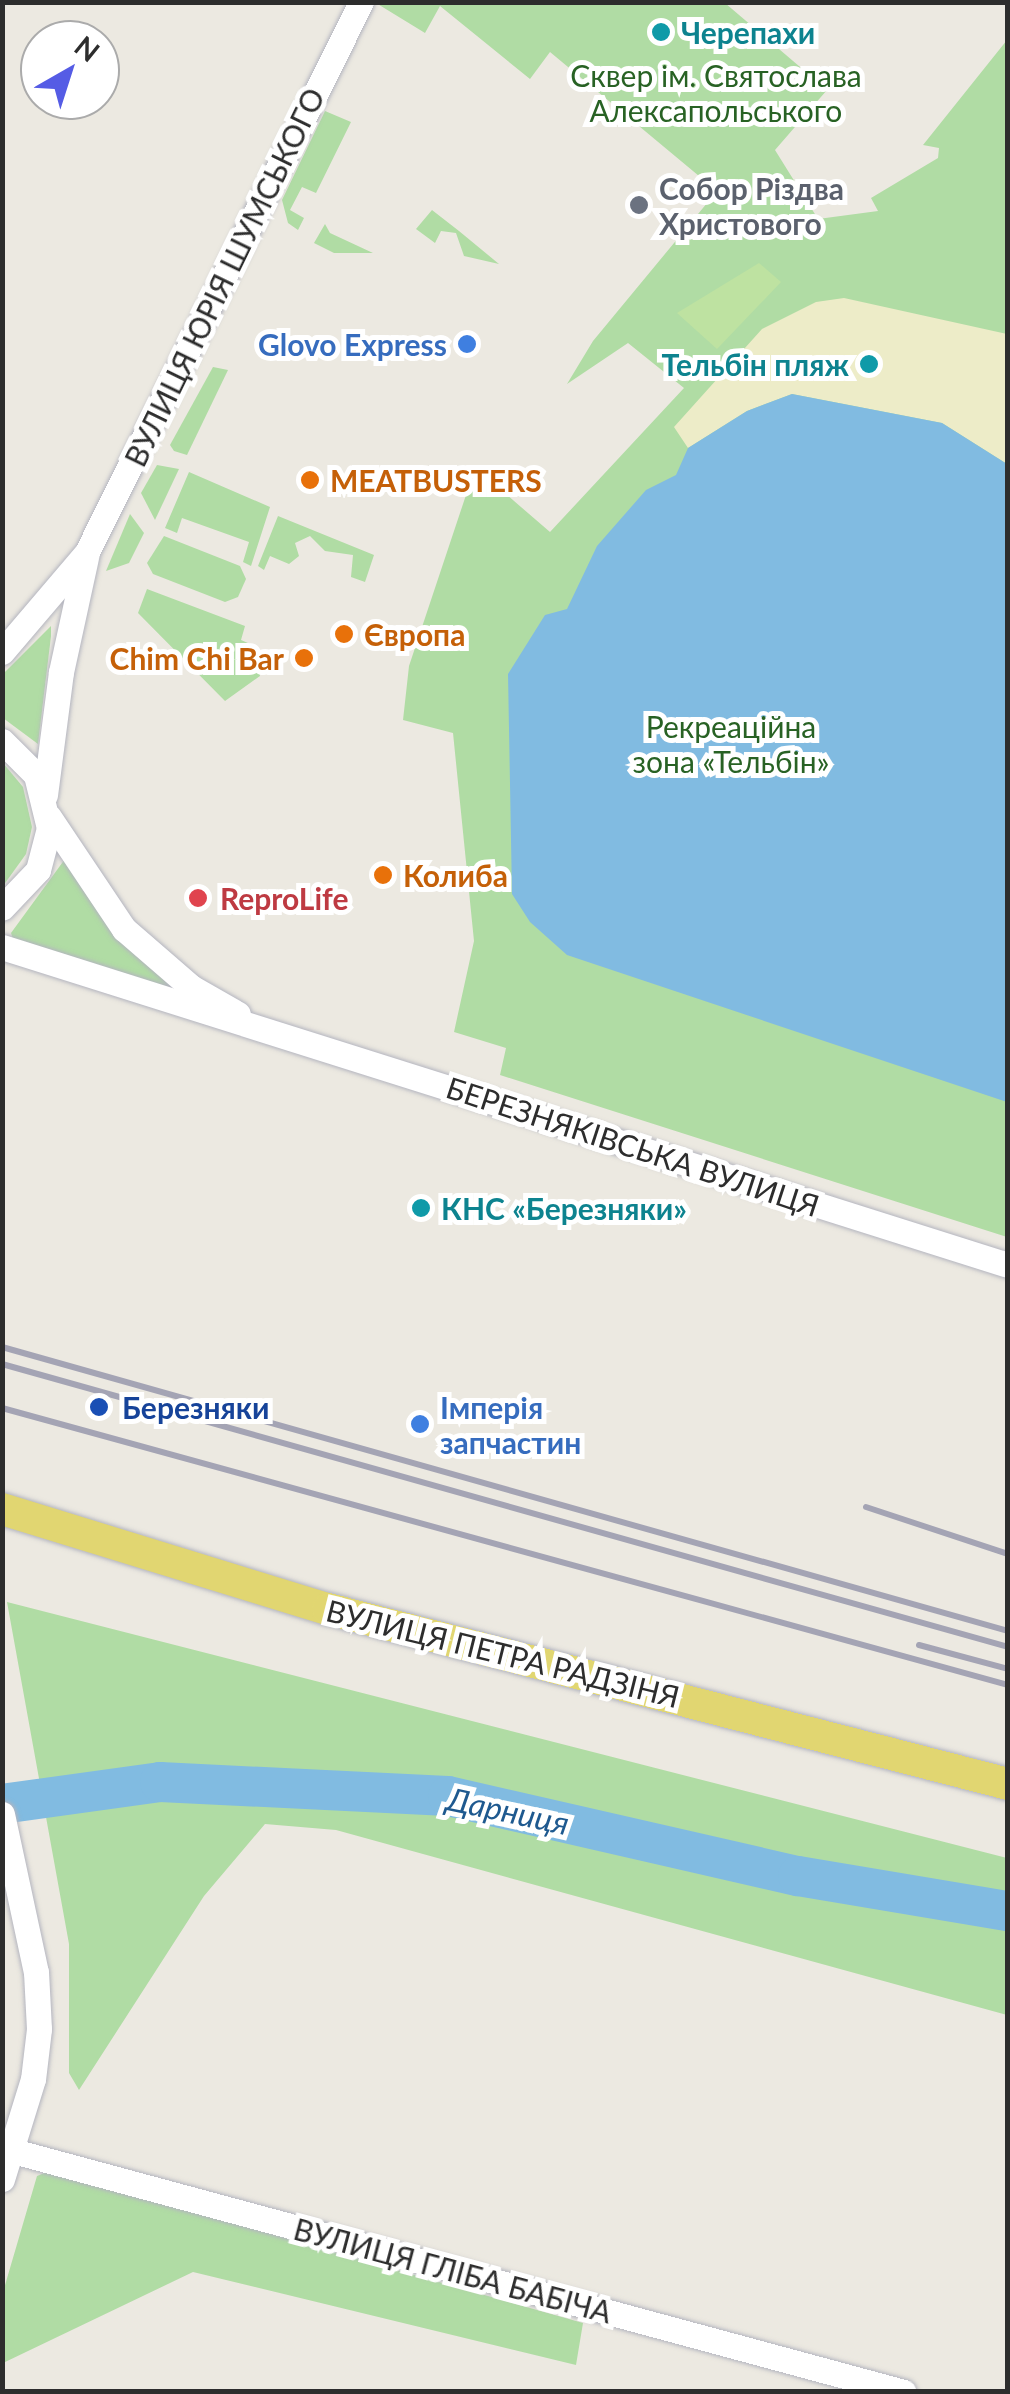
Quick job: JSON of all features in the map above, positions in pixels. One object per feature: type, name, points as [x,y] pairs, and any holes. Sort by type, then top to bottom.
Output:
[{"type":"main road","name":"ВУЛИЦЯ ПЕТРА РАДЗІНЯ","points":[[2,1508],[328,1609],[1008,1784]]},
{"type":"street","name":"ВУЛИЦЯ ЮРІЯ ШУМСЬКОГО","points":[[2,908],[38,870],[60,672],[87,552],[361,2]]},
{"type":"street","name":"ВУЛИЦЯ ЮРІЯ ШУМСЬКОГО","points":[[2,652],[87,552]]},
{"type":"street","name":"БЕРЕЗНЯКІВСЬКА ВУЛИЦЯ","points":[[2,741],[30,766],[47,806],[124,929],[191,987],[260,1026]]},
{"type":"street","name":"БЕРЕЗНЯКІВСЬКА ВУЛИЦЯ","points":[[4,950],[195,1013],[260,1026],[1008,1265]]},
{"type":"street","points":[[2,1814],[16,1876],[39,2029],[2,2179]]},
{"type":"street","name":"ВУЛИЦЯ ГЛІБА БАБІЧА","points":[[8,2150],[904,2392]]},
{"type":"green space","name":"Рекреаційна зона «Тельбін»","points":[[376,3],[725,3],[827,90],[775,150],[818,219],[878,211],[871,198],[938,158],[939,148],[923,145],[1007,40],[1007,1237],[500,1075],[506,1048],[454,1032],[474,941],[453,733],[403,720],[409,666],[466,495],[485,476],[550,532],[684,388],[628,343],[567,384],[593,341],[717,191],[550,52],[530,79],[440,6],[425,33]]},
{"type":"green space","points":[[325,111],[351,122],[316,193],[302,187],[290,210],[304,218],[298,230],[288,223],[282,200]]},
{"type":"green space","points":[[432,210],[499,264],[464,256],[456,233],[441,231],[435,243],[416,229]]},
{"type":"green space","points":[[325,224],[330,233],[373,253],[334,253],[314,243]]},
{"type":"green space","points":[[759,263],[781,282],[717,349],[677,313]]},
{"type":"green space","points":[[213,367],[228,370],[187,455],[174,451],[170,445]]},
{"type":"green space","points":[[157,465],[179,469],[155,520],[141,493]]},
{"type":"green space","points":[[189,472],[270,507],[251,566],[243,562],[249,542],[182,518],[177,533],[165,528]]},
{"type":"green space","points":[[130,514],[144,533],[129,563],[106,571]]},
{"type":"green space","points":[[278,516],[374,555],[365,582],[351,577],[353,555],[325,551],[310,536],[295,543],[299,556],[289,564],[270,556],[264,570],[258,566]]},
{"type":"green space","points":[[164,536],[240,566],[246,579],[238,597],[225,602],[153,574],[147,563]]},
{"type":"green space","points":[[147,589],[245,626],[241,640],[257,647],[260,676],[225,701],[138,613]]},
{"type":"green space","points":[[51,626],[38,744],[3,718],[3,674]]},
{"type":"green space","points":[[3,763],[23,787],[32,827],[26,854],[3,886]]},
{"type":"green space","points":[[65,859],[113,931],[190,997],[14,942],[11,933]]},
{"type":"green space","points":[[7,1602],[1007,1858],[1007,2015],[336,1830],[265,1824],[204,1896],[79,2090],[69,2073],[69,1944]]},
{"type":"green space","points":[[49,2171],[583,2323],[576,2365],[193,2272],[3,2363],[3,2292],[37,2176]]},
{"type":"sand","name":"Тельбін пляж","points":[[844,298],[1007,334],[1007,464],[942,423],[792,394],[747,411],[688,448],[674,427],[762,329],[816,302]]},
{"type":"water","points":[[792,394],[942,423],[1007,464],[1007,1102],[567,955],[530,922],[512,894],[508,674],[545,615],[567,609],[597,546],[646,490],[676,475],[688,448],[747,411]]},
{"type":"waterway","name":"Дарниця","points":[[2,1804],[160,1782],[448,1796],[798,1876],[1008,1911]]},
{"type":"railway","points":[[2,1347],[1008,1631]]},
{"type":"railway","points":[[2,1364],[1008,1647]]},
{"type":"railway","points":[[2,1408],[1008,1685]]},
{"type":"railway","points":[[866,1507],[1008,1554]]},
{"type":"railway","points":[[919,1645],[1008,1669]]},
{"type":"place","name":"Черепахи","points":[[661,32]]},
{"type":"place","name":"Собор Різдва Христового","points":[[639,205]]},
{"type":"place","name":"Glovo Express","points":[[467,344]]},
{"type":"place","name":"Тельбін пляж","points":[[869,364]]},
{"type":"place","name":"MEATBUSTERS","points":[[310,480]]},
{"type":"place","name":"Європа","points":[[344,634]]},
{"type":"place","name":"Chim Chi Bar","points":[[304,658]]},
{"type":"place","name":"Колиба","points":[[383,875]]},
{"type":"place","name":"ReproLife","points":[[198,898]]},
{"type":"place","name":"КНС «Березняки»","points":[[421,1208]]},
{"type":"place","name":"Березняки","points":[[99,1407]]},
{"type":"place","name":"Імперія запчастин","points":[[420,1424]]},
{"type":"park label","name":"Сквер ім. Святослава Алексапольського","points":[[716,92]]}]
